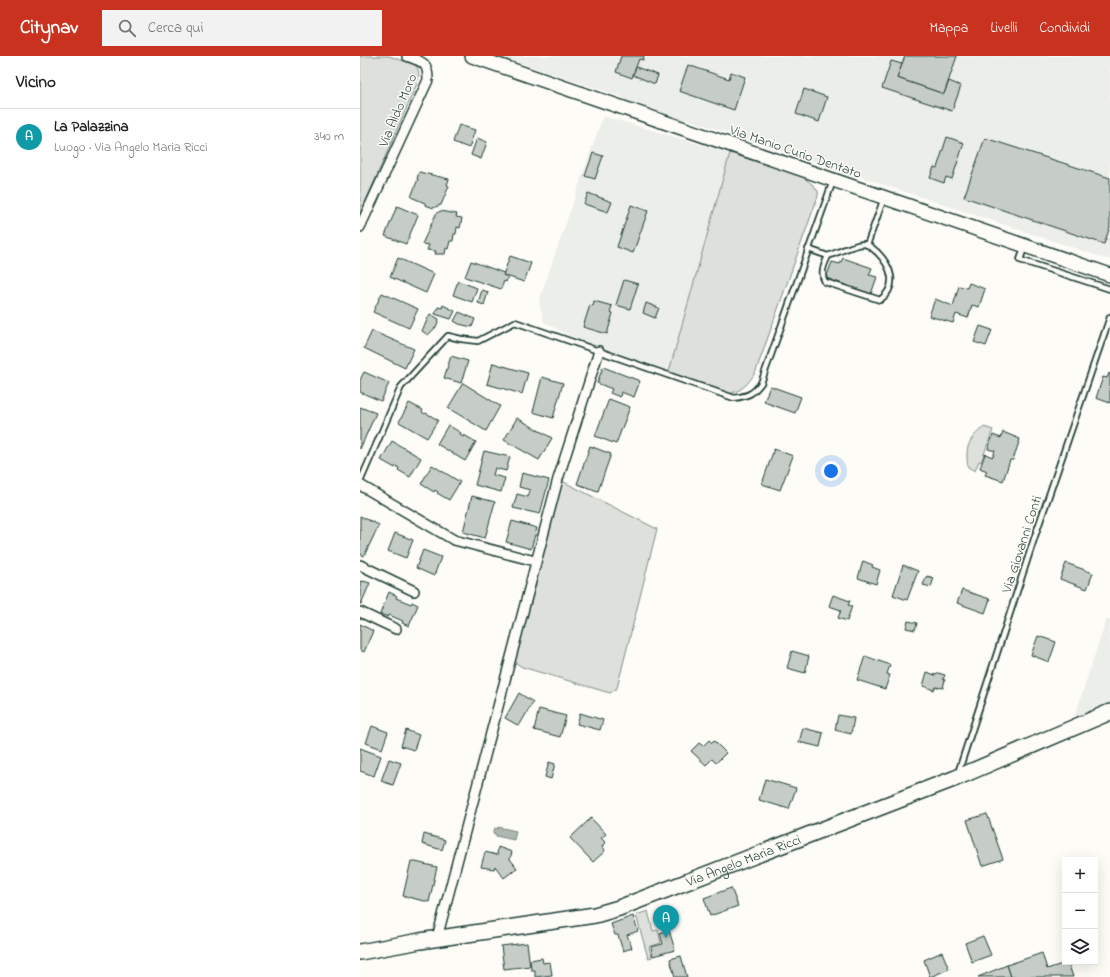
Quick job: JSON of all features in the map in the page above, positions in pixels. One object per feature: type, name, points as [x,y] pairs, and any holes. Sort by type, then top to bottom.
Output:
[{"type":"main road","name":"Via Manio Curio Dentato","points":[[472,56],[1110,275]]},
{"type":"main road","name":"Via Angelo Maria Ricci","points":[[360,952],[437,938],[595,915],[619,908],[956,778],[1110,712]]},
{"type":"street","name":"Via Aldo Moro","points":[[360,227],[428,80],[428,69],[423,61],[407,56]]},
{"type":"street","points":[[437,938],[535,561],[558,479],[599,351]]},
{"type":"street","points":[[360,484],[454,540],[535,561]]},
{"type":"street","points":[[360,565],[414,591]]},
{"type":"street","points":[[360,612],[396,629]]},
{"type":"lane","points":[[360,484],[401,387],[448,336],[478,341],[515,322],[734,398],[744,397],[754,392],[761,382],[833,181]]},
{"type":"lane","points":[[867,245],[884,198]]},
{"type":"lane","points":[[808,249],[828,256],[845,249],[864,244],[871,247],[881,256],[890,271],[892,279],[885,296],[880,300],[825,282],[822,277],[822,269],[828,256]]},
{"type":"lane","points":[[1025,246],[1020,260],[1110,289]]},
{"type":"lane","name":"Via Giovanni Conti","points":[[956,778],[1035,536],[1110,317]]},
{"type":"shaded area","points":[[360,56],[389,56],[415,65],[418,69],[419,75],[417,84],[360,214]]},
{"type":"shaded area","points":[[498,56],[1110,56],[1110,260],[686,119],[679,123],[671,120],[664,113],[651,108],[637,103],[632,106],[626,104],[622,97]]},
{"type":"shaded area","points":[[603,116],[730,153],[668,375],[599,351],[544,322],[539,301]]},
{"type":"shaded area","points":[[730,153],[802,176],[818,191],[818,196],[756,371],[751,379],[741,389],[727,394],[668,375]]},
{"type":"shaded area","points":[[984,427],[993,430],[981,462],[979,461],[975,471],[968,467],[967,454],[969,444],[974,436]]},
{"type":"shaded area","points":[[558,479],[657,529],[617,688],[610,693],[522,667],[516,663],[515,658]]},
{"type":"shaded area","points":[[1106,620],[1110,620],[1110,706],[1074,719]]},
{"type":"shaded area","points":[[498,827],[516,831],[514,840],[493,834],[495,828],[498,829]]},
{"type":"shaded area","points":[[648,911],[653,931],[658,930],[661,943],[649,947],[652,957],[648,958],[636,915]]},
{"type":"building","points":[[621,56],[644,56],[643,60],[639,59],[632,78],[616,72]]},
{"type":"building","points":[[905,56],[957,56],[944,94],[897,78]]},
{"type":"building","points":[[891,61],[902,64],[897,78],[944,94],[949,81],[961,86],[952,111],[882,88]]},
{"type":"building","points":[[688,65],[729,79],[731,72],[745,77],[734,110],[679,91]]},
{"type":"building","points":[[636,67],[658,75],[655,84],[633,75]]},
{"type":"building","points":[[804,89],[827,97],[819,122],[796,114]]},
{"type":"building","points":[[459,125],[475,130],[469,148],[453,142]]},
{"type":"building","points":[[947,137],[964,143],[952,179],[946,177],[944,183],[930,178],[934,167],[937,168]]},
{"type":"building","points":[[477,138],[487,142],[481,159],[471,155]]},
{"type":"building","points":[[985,138],[1110,178],[1110,227],[1104,244],[964,197]]},
{"type":"building","points":[[593,153],[603,156],[595,179],[585,176]]},
{"type":"building","points":[[419,172],[449,179],[447,185],[449,186],[441,205],[434,208],[411,197]]},
{"type":"building","points":[[588,193],[612,202],[608,212],[584,204]]},
{"type":"building","points":[[631,205],[648,211],[633,253],[617,247]]},
{"type":"building","points":[[397,206],[418,215],[406,244],[385,236]]},
{"type":"building","points":[[440,211],[457,214],[456,217],[462,218],[460,228],[457,227],[453,241],[450,241],[448,249],[446,248],[445,254],[435,254],[436,251],[427,250],[429,245],[422,244],[436,214]]},
{"type":"building","points":[[510,256],[531,263],[524,282],[503,275]]},
{"type":"building","points":[[398,258],[434,274],[426,293],[390,277]]},
{"type":"building","points":[[843,258],[872,268],[869,275],[877,277],[871,294],[826,278],[832,262],[840,264]]},
{"type":"building","points":[[471,261],[504,273],[503,275],[508,277],[506,282],[504,281],[501,289],[465,277]]},
{"type":"building","points":[[624,280],[638,284],[630,309],[616,305]]},
{"type":"building","points":[[458,281],[477,288],[472,302],[453,295]]},
{"type":"building","points":[[969,283],[985,289],[979,307],[972,305],[968,318],[956,314],[953,323],[929,316],[935,299],[953,306],[959,286],[967,288]]},
{"type":"building","points":[[482,290],[488,292],[484,305],[478,303]]},
{"type":"building","points":[[382,293],[418,309],[409,328],[373,312]]},
{"type":"building","points":[[594,301],[612,306],[610,312],[613,313],[607,334],[583,327],[590,305],[593,306]]},
{"type":"building","points":[[646,303],[659,308],[655,318],[643,313]]},
{"type":"building","points":[[443,305],[455,311],[451,319],[435,314],[438,307],[442,308]]},
{"type":"building","points":[[459,312],[475,319],[472,327],[459,324],[454,321]]},
{"type":"building","points":[[430,314],[439,319],[436,327],[428,335],[422,331]]},
{"type":"building","points":[[980,326],[992,330],[986,346],[974,342]]},
{"type":"building","points":[[372,331],[414,349],[405,368],[364,348]]},
{"type":"building","points":[[451,356],[468,361],[461,383],[444,378]]},
{"type":"building","points":[[493,363],[528,373],[522,394],[487,384]]},
{"type":"building","points":[[603,367],[640,381],[634,397],[621,392],[620,397],[610,393],[612,389],[597,383]]},
{"type":"building","points":[[364,372],[389,383],[381,401],[360,392],[360,380]]},
{"type":"building","points":[[1109,373],[1110,403],[1096,398],[1103,377],[1107,378]]},
{"type":"building","points":[[542,377],[563,383],[553,418],[533,412]]},
{"type":"building","points":[[463,383],[500,406],[486,431],[448,408]]},
{"type":"building","points":[[770,386],[801,397],[795,413],[764,402]]},
{"type":"building","points":[[609,399],[630,407],[616,444],[595,436]]},
{"type":"building","points":[[409,403],[423,410],[422,412],[425,414],[426,413],[438,420],[427,438],[399,422]]},
{"type":"building","points":[[360,407],[376,413],[360,449]]},
{"type":"building","points":[[517,418],[552,438],[539,460],[504,440]]},
{"type":"building","points":[[448,425],[461,433],[460,435],[463,437],[464,435],[476,442],[465,461],[437,444]]},
{"type":"building","points":[[1003,432],[1020,439],[1013,460],[1010,460],[1003,481],[985,475],[987,471],[980,468],[985,454],[993,457],[995,451],[988,449],[993,435],[1001,438]]},
{"type":"building","points":[[392,441],[421,458],[410,477],[398,470],[399,468],[396,466],[395,468],[381,460]]},
{"type":"building","points":[[590,446],[611,454],[598,491],[577,484]]},
{"type":"building","points":[[774,449],[793,456],[780,490],[762,484]]},
{"type":"building","points":[[484,451],[510,457],[506,471],[495,468],[493,475],[505,478],[501,492],[475,485]]},
{"type":"building","points":[[432,465],[460,482],[449,500],[437,493],[438,492],[435,490],[434,492],[421,484]]},
{"type":"building","points":[[522,473],[549,480],[540,514],[513,508],[517,494],[528,497],[530,490],[519,487]]},
{"type":"building","points":[[472,496],[495,502],[485,538],[463,532]]},
{"type":"building","points":[[360,516],[379,525],[364,556],[360,554]]},
{"type":"building","points":[[512,521],[537,528],[531,549],[506,542]]},
{"type":"building","points":[[395,533],[413,540],[406,558],[388,551]]},
{"type":"building","points":[[423,550],[441,557],[434,576],[416,568]]},
{"type":"building","points":[[863,561],[880,570],[876,584],[858,578]]},
{"type":"building","points":[[1066,563],[1093,573],[1087,589],[1060,579]]},
{"type":"building","points":[[903,565],[918,571],[907,600],[893,595]]},
{"type":"building","points":[[927,576],[934,578],[931,587],[923,585]]},
{"type":"building","points":[[360,581],[370,583],[361,604],[360,604]]},
{"type":"building","points":[[962,590],[990,599],[985,613],[957,603]]},
{"type":"building","points":[[389,592],[397,596],[396,598],[418,605],[409,626],[402,623],[403,621],[389,615],[388,617],[380,614]]},
{"type":"building","points":[[833,595],[850,601],[848,605],[852,606],[847,621],[838,618],[841,610],[829,606]]},
{"type":"building","points":[[908,621],[917,623],[915,630],[906,628]]},
{"type":"building","points":[[360,624],[373,631],[364,652],[360,650]]},
{"type":"building","points":[[1038,636],[1056,642],[1049,662],[1031,655]]},
{"type":"building","points":[[792,651],[809,656],[805,673],[787,668]]},
{"type":"building","points":[[865,656],[890,665],[887,674],[890,675],[885,689],[857,680]]},
{"type":"building","points":[[927,672],[935,675],[938,673],[945,675],[943,679],[945,680],[943,688],[935,687],[934,690],[923,686]]},
{"type":"building","points":[[519,693],[533,702],[519,726],[505,718]]},
{"type":"building","points":[[539,709],[566,716],[560,737],[534,730]]},
{"type":"building","points":[[580,713],[603,720],[600,730],[577,724]]},
{"type":"building","points":[[838,715],[854,718],[851,734],[835,730]]},
{"type":"building","points":[[372,726],[388,732],[382,749],[366,743]]},
{"type":"building","points":[[803,728],[823,733],[820,747],[799,742]]},
{"type":"building","points":[[406,730],[419,735],[414,750],[401,746]]},
{"type":"building","points":[[709,740],[712,743],[714,741],[726,753],[716,763],[712,759],[706,765],[691,751],[699,743],[703,746]]},
{"type":"building","points":[[360,748],[381,756],[374,776],[360,771]]},
{"type":"building","points":[[389,759],[401,763],[393,785],[381,781]]},
{"type":"building","points":[[549,762],[555,764],[551,779],[545,777]]},
{"type":"building","points":[[765,779],[796,788],[789,809],[759,800]]},
{"type":"building","points":[[987,814],[1003,859],[982,866],[967,820]]},
{"type":"building","points":[[591,818],[606,834],[601,838],[605,842],[602,847],[605,851],[593,862],[570,838]]},
{"type":"building","points":[[424,834],[445,840],[442,850],[422,844]]},
{"type":"building","points":[[498,847],[512,852],[510,859],[517,868],[504,878],[495,866],[494,869],[481,867],[485,852],[497,855]]},
{"type":"building","points":[[411,861],[437,867],[429,902],[403,896]]},
{"type":"building","points":[[731,888],[738,906],[710,916],[704,898]]},
{"type":"building","points":[[633,916],[638,931],[627,935],[632,948],[623,951],[618,935],[615,935],[611,924]]},
{"type":"building","points":[[669,930],[675,950],[653,956],[651,947],[663,944],[660,933]]},
{"type":"building","points":[[983,936],[991,955],[972,962],[965,943]]},
{"type":"building","points":[[527,943],[530,966],[504,969],[501,946]]},
{"type":"building","points":[[942,952],[949,969],[930,977],[924,960]]},
{"type":"building","points":[[1042,953],[1047,969],[1062,964],[1069,965],[1073,977],[1011,977],[1007,965]]},
{"type":"building","points":[[681,956],[687,977],[675,977],[670,959]]},
{"type":"building","points":[[542,958],[543,963],[550,962],[552,975],[535,977],[535,970],[531,970],[530,960]]},
{"type":"building","points":[[1007,965],[1011,977],[978,977]]},
{"type":"place","name":"La Palazzina","points":[[666,938]]}]
